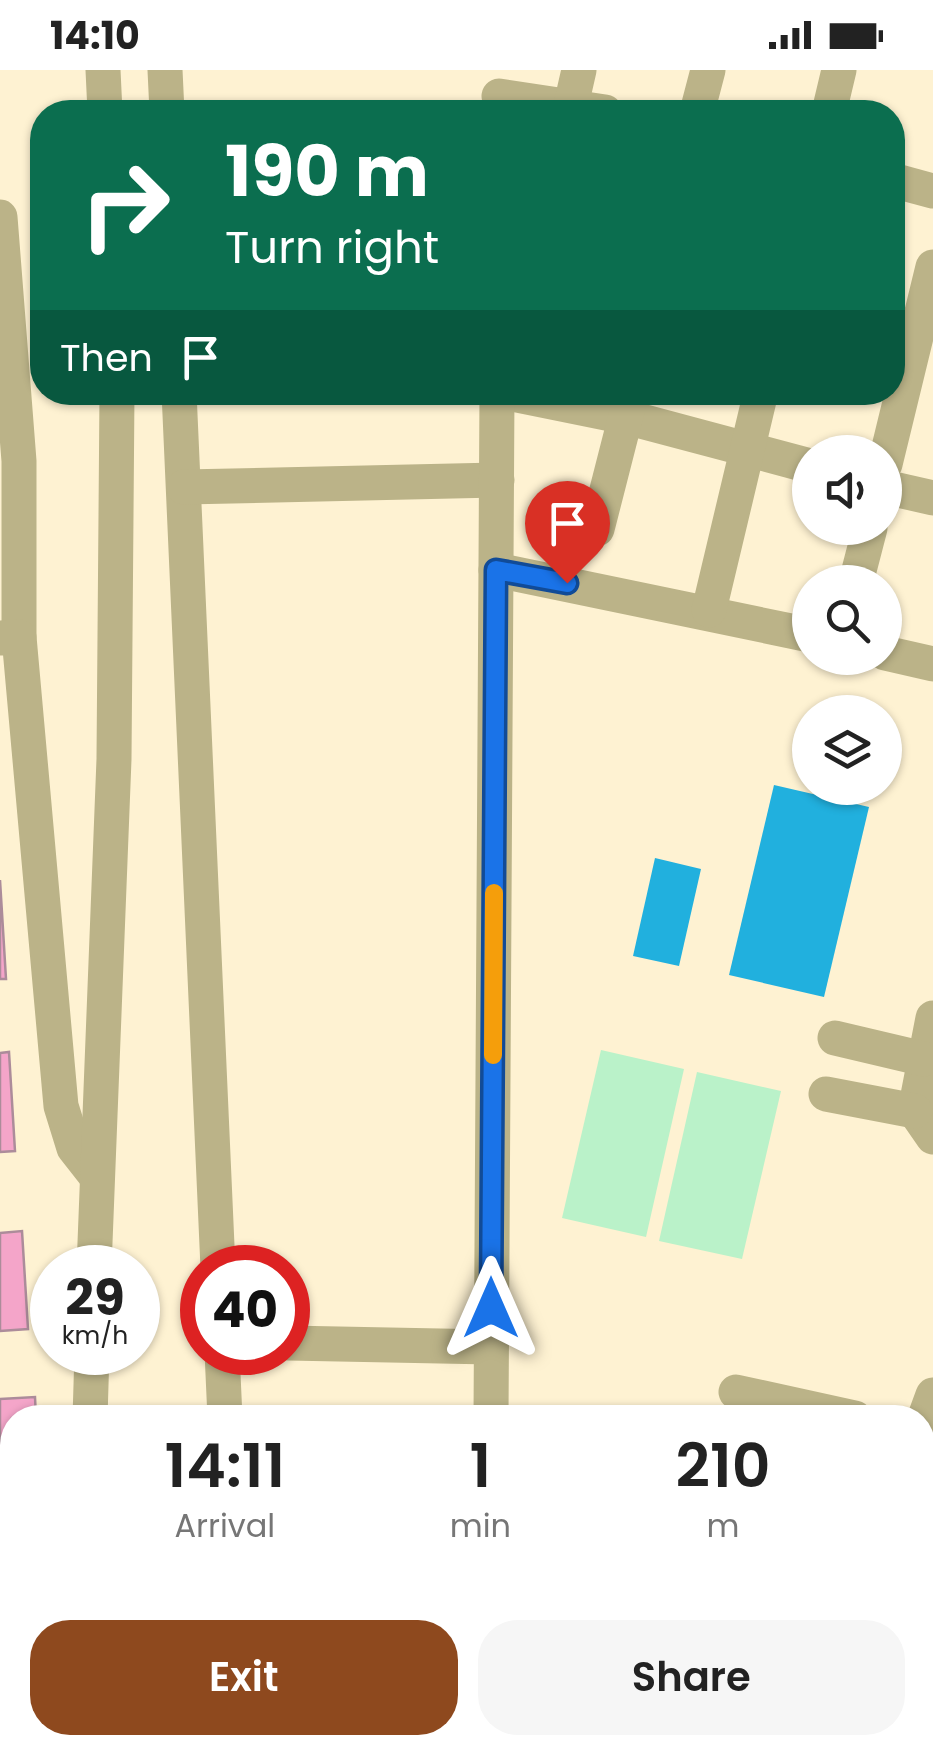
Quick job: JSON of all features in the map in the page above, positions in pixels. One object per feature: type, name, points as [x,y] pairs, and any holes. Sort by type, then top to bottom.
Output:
[{"type":"street","points":[[103,70],[104,100]]},
{"type":"street","points":[[165,70],[166,100]]},
{"type":"street","points":[[579,70],[586,100]]},
{"type":"street","points":[[700,100],[708,70]]},
{"type":"street","points":[[832,100],[839,70]]},
{"type":"street","points":[[499,93],[538,100]]},
{"type":"street","points":[[905,183],[933,191]]},
{"type":"street","points":[[0,217],[10,461],[10,638],[61,1106],[74,1148],[96,1176]]},
{"type":"street","points":[[905,376],[933,267]]},
{"type":"street","points":[[94,1245],[116,721],[116,405]]},
{"type":"street","points":[[181,405],[217,1245]]},
{"type":"street","points":[[491,1405],[499,405]]},
{"type":"street","points":[[597,529],[629,405],[747,450],[792,461]]},
{"type":"street","points":[[708,610],[758,405]]},
{"type":"street","points":[[892,435],[898,405]]},
{"type":"street","points":[[184,486],[496,480]]},
{"type":"street","points":[[902,491],[933,498]]},
{"type":"street","points":[[496,570],[708,610],[792,631]]},
{"type":"street","points":[[902,657],[933,664]]},
{"type":"street","points":[[826,1094],[924,1124],[924,1059],[933,1018]]},
{"type":"street","points":[[836,1038],[924,1059]]},
{"type":"street","points":[[310,1343],[491,1347]]},
{"type":"street","points":[[90,1405],[91,1375]]},
{"type":"street","points":[[223,1375],[224,1405]]},
{"type":"street","points":[[736,1392],[796,1405]]},
{"type":"green space","points":[[601,1050],[684,1069],[646,1237],[562,1218]]},
{"type":"green space","points":[[697,1072],[781,1091],[742,1259],[659,1241]]},
{"type":"water","points":[[774,785],[792,789],[792,805],[869,807],[824,997],[729,975]]},
{"type":"water","points":[[655,858],[701,869],[679,966],[633,956]]},
{"type":"building","points":[[0,880],[6,979],[0,979]]},
{"type":"building","points":[[9,1052],[15,1151],[0,1152],[0,1053]]},
{"type":"building","points":[[22,1231],[28,1329],[0,1331],[0,1233]]},
{"type":"building","points":[[35,1397],[35,1405],[0,1405],[0,1399]]},
{"type":"slow traffic","points":[[493,1055],[494,893]]},
{"type":"route","points":[[491,1308],[496,570],[567,583]]}]
